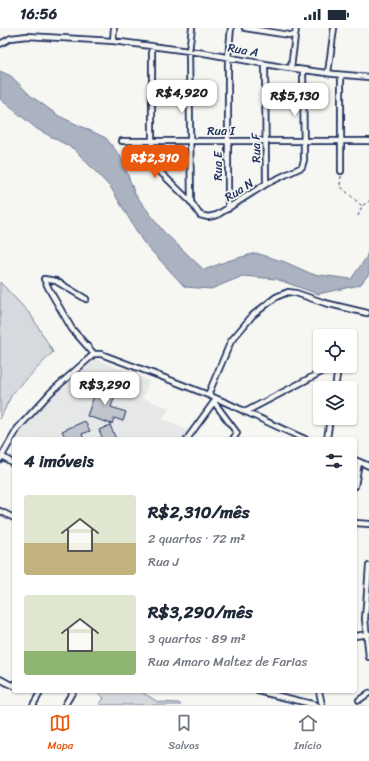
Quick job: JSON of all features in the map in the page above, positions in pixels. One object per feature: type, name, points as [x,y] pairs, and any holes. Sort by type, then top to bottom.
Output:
[{"type":"street","points":[[113,41],[114,28]]},
{"type":"street","points":[[191,202],[189,51],[192,28]]},
{"type":"street","name":"Rua E","points":[[228,209],[228,58],[231,28]]},
{"type":"street","name":"Rua A","points":[[245,28],[295,36]]},
{"type":"street","points":[[291,68],[296,28]]},
{"type":"street","points":[[328,73],[334,28]]},
{"type":"street","name":"Rua A","points":[[0,44],[18,36],[113,41],[189,51],[303,70],[369,77]]},
{"type":"street","points":[[152,46],[152,160],[155,167],[191,202]]},
{"type":"street","name":"Rua F","points":[[265,64],[266,184]]},
{"type":"street","points":[[303,70],[304,141]]},
{"type":"street","points":[[340,75],[341,171]]},
{"type":"street","name":"Rua I","points":[[122,141],[369,141]]},
{"type":"street","name":"Rua N","points":[[191,202],[200,215],[205,217],[212,217],[228,209],[266,184],[302,167],[304,160],[304,141]]},
{"type":"street","points":[[86,299],[56,281],[44,279],[72,329],[94,354]]},
{"type":"street","points":[[208,395],[231,342],[253,315],[276,297],[288,292],[296,293],[367,313]]},
{"type":"street","points":[[13,437],[18,428],[51,392],[94,354],[101,354],[167,378],[301,437]]},
{"type":"street","points":[[245,412],[323,373]]},
{"type":"street","points":[[215,400],[237,433],[234,437]]},
{"type":"street","points":[[188,437],[215,400]]},
{"type":"street","points":[[327,437],[329,425]]},
{"type":"street","points":[[12,438],[1,457],[12,463]]},
{"type":"street","points":[[357,461],[369,466]]},
{"type":"street","points":[[0,512],[12,517]]},
{"type":"street","points":[[357,523],[369,524]]},
{"type":"street","points":[[369,566],[366,612],[369,657]]},
{"type":"street","points":[[357,636],[368,634]]},
{"type":"street","points":[[0,679],[12,684]]},
{"type":"street","points":[[33,705],[39,693]]},
{"type":"street","points":[[65,705],[72,693]]},
{"type":"street","points":[[266,693],[316,705]]},
{"type":"street","points":[[319,693],[322,705]]},
{"type":"street","points":[[359,700],[369,693]]},
{"type":"path","points":[[341,171],[340,186],[362,206]]},
{"type":"path","points":[[358,216],[362,206],[369,201]]},
{"type":"shaded area","points":[[0,71],[11,76],[31,96],[59,116],[106,138],[121,157],[135,194],[163,231],[204,270],[227,261],[256,253],[285,262],[312,274],[351,279],[366,258],[369,249],[369,274],[360,285],[318,294],[276,279],[243,276],[211,289],[185,287],[143,242],[111,188],[74,149],[37,129],[0,99]]},
{"type":"shaded area","points":[[0,282],[31,315],[53,352],[12,394],[0,419]]},
{"type":"shaded area","points":[[95,359],[132,373],[149,381],[143,398],[169,408],[163,419],[188,431],[184,437],[17,437],[22,429],[65,384]]},
{"type":"shaded area","points":[[98,693],[143,693],[158,702],[179,703],[181,705],[99,705],[104,698]]},
{"type":"building","points":[[98,385],[117,391],[111,407],[126,412],[123,421],[114,418],[112,424],[87,416]]},
{"type":"building","points":[[85,421],[90,431],[82,434],[83,437],[65,437],[62,431]]},
{"type":"building","points":[[110,425],[115,437],[102,437],[99,430]]}]
